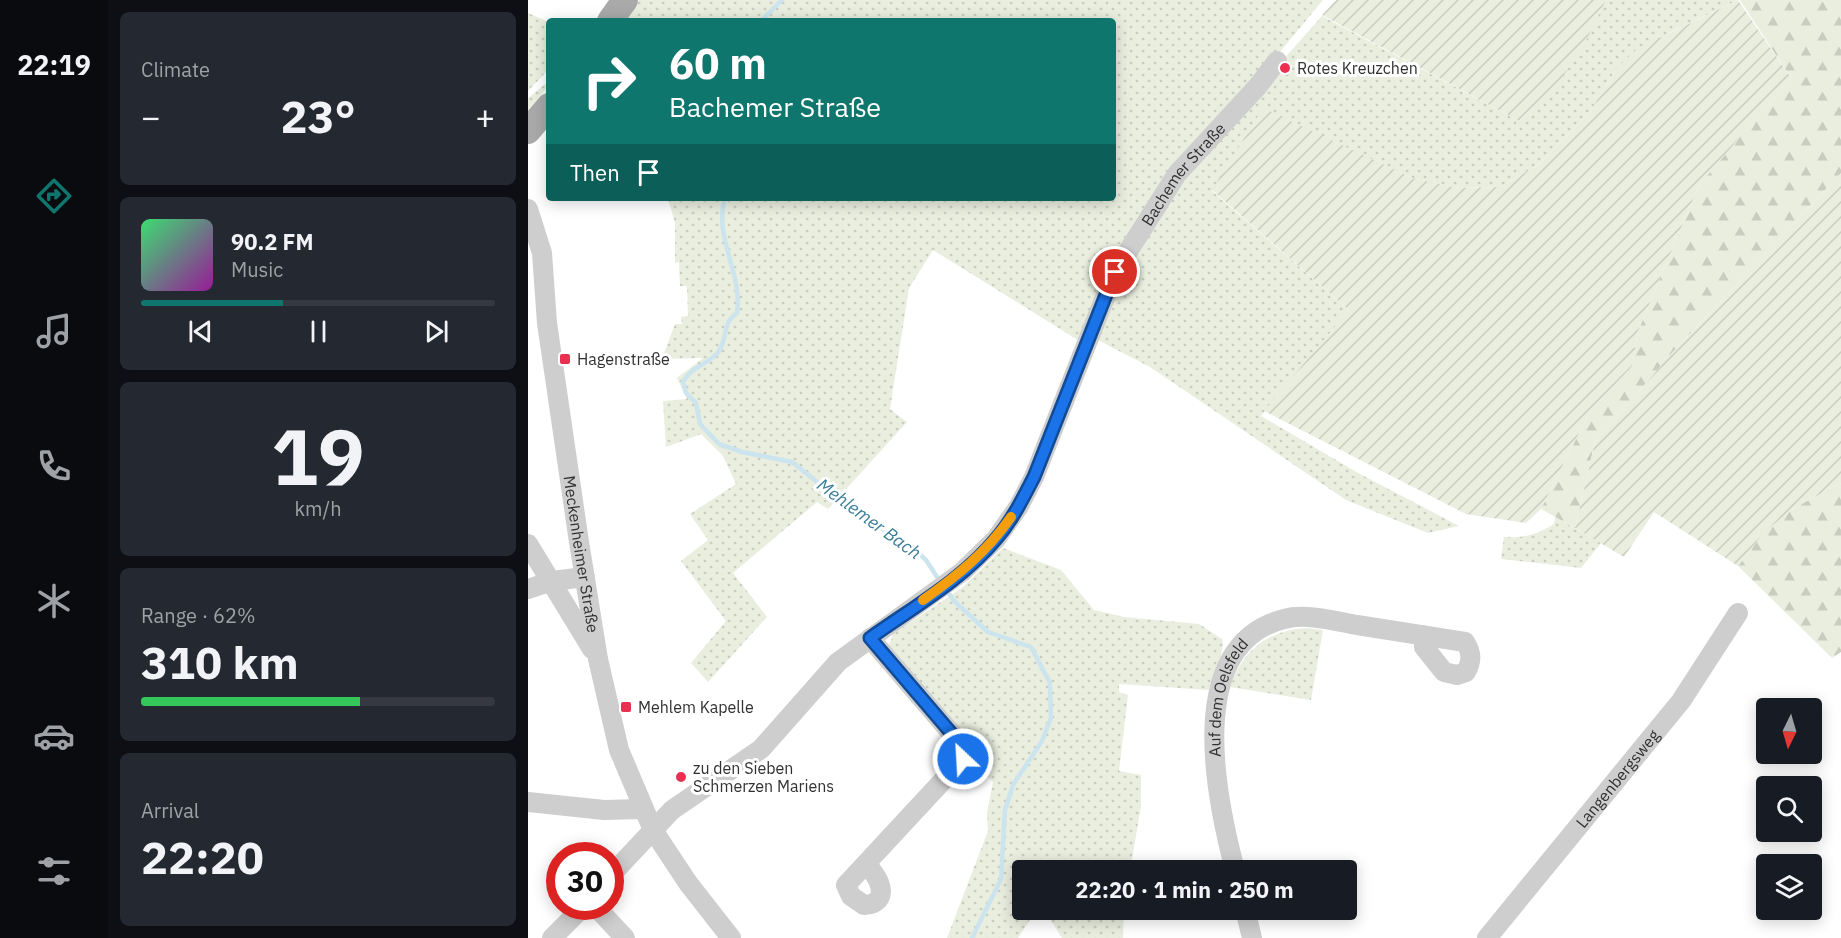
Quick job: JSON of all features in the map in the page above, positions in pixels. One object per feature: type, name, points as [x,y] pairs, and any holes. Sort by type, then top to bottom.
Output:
[{"type":"main road","points":[[612,18],[625,0]]},
{"type":"main road","points":[[528,131],[546,110]]},
{"type":"street","name":"Bachemer Straße","points":[[652,830],[672,810],[761,749],[838,662],[954,578],[996,539],[1019,506],[1034,477],[1115,272],[1177,174],[1258,86],[1277,61]]},
{"type":"street","name":"Meckenheimer Straße","points":[[528,209],[542,253],[547,323],[585,577],[598,659],[619,750],[652,830],[731,938]]},
{"type":"street","points":[[528,544],[598,659]]},
{"type":"street","points":[[528,589],[552,581],[585,577]]},
{"type":"street","name":"Langenbergsweg","points":[[1487,938],[1681,701],[1738,614]]},
{"type":"street","name":"Auf dem Oelsfeld","points":[[1233,860],[1220,799],[1215,731],[1216,700],[1222,676],[1238,646],[1259,629],[1285,618],[1339,622],[1423,635]]},
{"type":"street","points":[[866,864],[963,759],[964,748],[870,638]]},
{"type":"street","points":[[528,802],[604,810],[642,809]]},
{"type":"street","points":[[624,861],[652,830]]},
{"type":"street","points":[[552,938],[570,920]]},
{"type":"street","points":[[608,920],[625,938]]},
{"type":"street","points":[[1248,920],[1252,938]]},
{"type":"green space","points":[[639,0],[1323,0],[1254,83],[1173,169],[1081,342],[933,250],[909,288],[890,409],[907,422],[828,509],[817,502],[733,573],[767,617],[708,682],[691,663],[726,621],[681,561],[708,540],[690,514],[736,484],[723,456],[701,434],[666,447],[663,401],[687,399],[677,378],[703,358],[662,359],[675,324],[682,324],[681,317],[688,316],[687,286],[680,286],[679,262],[675,263],[675,223],[669,201],[1116,201],[1116,18],[627,18]]},
{"type":"green space","points":[[1336,0],[1606,0],[1582,49],[1558,83],[1519,121],[1322,15]]},
{"type":"green space","points":[[1606,0],[1738,0],[1667,34],[1617,68],[1590,112],[1538,165],[1500,187],[1458,188],[1412,178],[1354,152],[1212,191],[1349,310],[1261,416],[1360,474],[1459,526],[1428,533],[1346,500],[1150,367],[1094,338],[1120,274],[1180,176],[1322,16],[1519,121],[1547,93],[1569,65]]},
{"type":"green space","points":[[1738,0],[1791,78],[1699,185],[1638,331],[1632,366],[1589,413],[1541,509],[1526,523],[1466,514],[1264,411],[1349,310],[1212,190],[1263,108],[1412,178],[1458,188],[1500,187],[1538,165],[1590,112],[1617,68],[1637,49]]},
{"type":"green space","points":[[1740,0],[1841,0],[1841,173],[1672,353],[1595,442],[1575,528],[1541,509],[1589,413],[1632,366],[1638,331],[1699,185],[1791,78]]},
{"type":"green space","points":[[528,13],[546,21],[546,72],[528,91]]},
{"type":"green space","points":[[546,83],[546,89],[528,110],[528,98]]},
{"type":"green space","points":[[1841,173],[1841,483],[1794,508],[1764,532],[1738,566],[1654,512],[1624,557],[1575,528],[1595,442],[1672,353]]},
{"type":"green space","points":[[1841,483],[1841,652],[1832,658],[1738,566],[1764,532],[1794,508]]},
{"type":"green space","points":[[1555,517],[1601,543],[1581,568],[1501,559],[1504,537],[1518,537],[1542,531],[1554,524]]},
{"type":"green space","points":[[1003,548],[1061,570],[1094,610],[1124,617],[1199,624],[1222,639],[1223,644],[1209,690],[1119,684],[1119,692],[1128,695],[1119,771],[1141,775],[1141,806],[1132,860],[1012,860],[1012,920],[1030,920],[1018,938],[947,938],[988,831],[987,813],[993,782],[978,768],[972,745],[889,646],[893,634],[963,587]]},
{"type":"green space","points":[[1307,628],[1323,630],[1311,700],[1230,687],[1242,662],[1259,644],[1281,633]]},
{"type":"green space","points":[[1051,920],[1124,920],[1123,938],[1062,938]]},
{"type":"waterway","name":"Mehlemer Bach","points":[[764,18],[782,0]]},
{"type":"waterway","name":"Mehlemer Bach","points":[[724,201],[723,227],[736,284],[737,313],[729,321],[719,351],[690,373],[683,382],[686,393],[696,403],[700,424],[719,444],[742,452],[792,462],[866,521],[903,539],[926,560],[941,583]]},
{"type":"waterway","name":"Mehlemer Bach","points":[[946,589],[954,601],[988,632],[1031,647],[1050,683],[1051,718],[1042,741],[1013,785],[1005,810],[1001,879],[972,938]]},
{"type":"slow traffic","points":[[923,600],[962,572],[996,539],[1011,517]]},
{"type":"place","name":"Rotes Kreuzchen","points":[[1285,68]]},
{"type":"place","name":"Hagenstraße","points":[[565,359]]},
{"type":"place","name":"Mehlem Kapelle","points":[[626,707]]},
{"type":"place","name":"zu den Sieben Schmerzen Mariens","points":[[681,777]]},
{"type":"route","points":[[963,759],[964,748],[870,638],[962,572],[996,539],[1019,506],[1034,477],[1115,272]]}]
